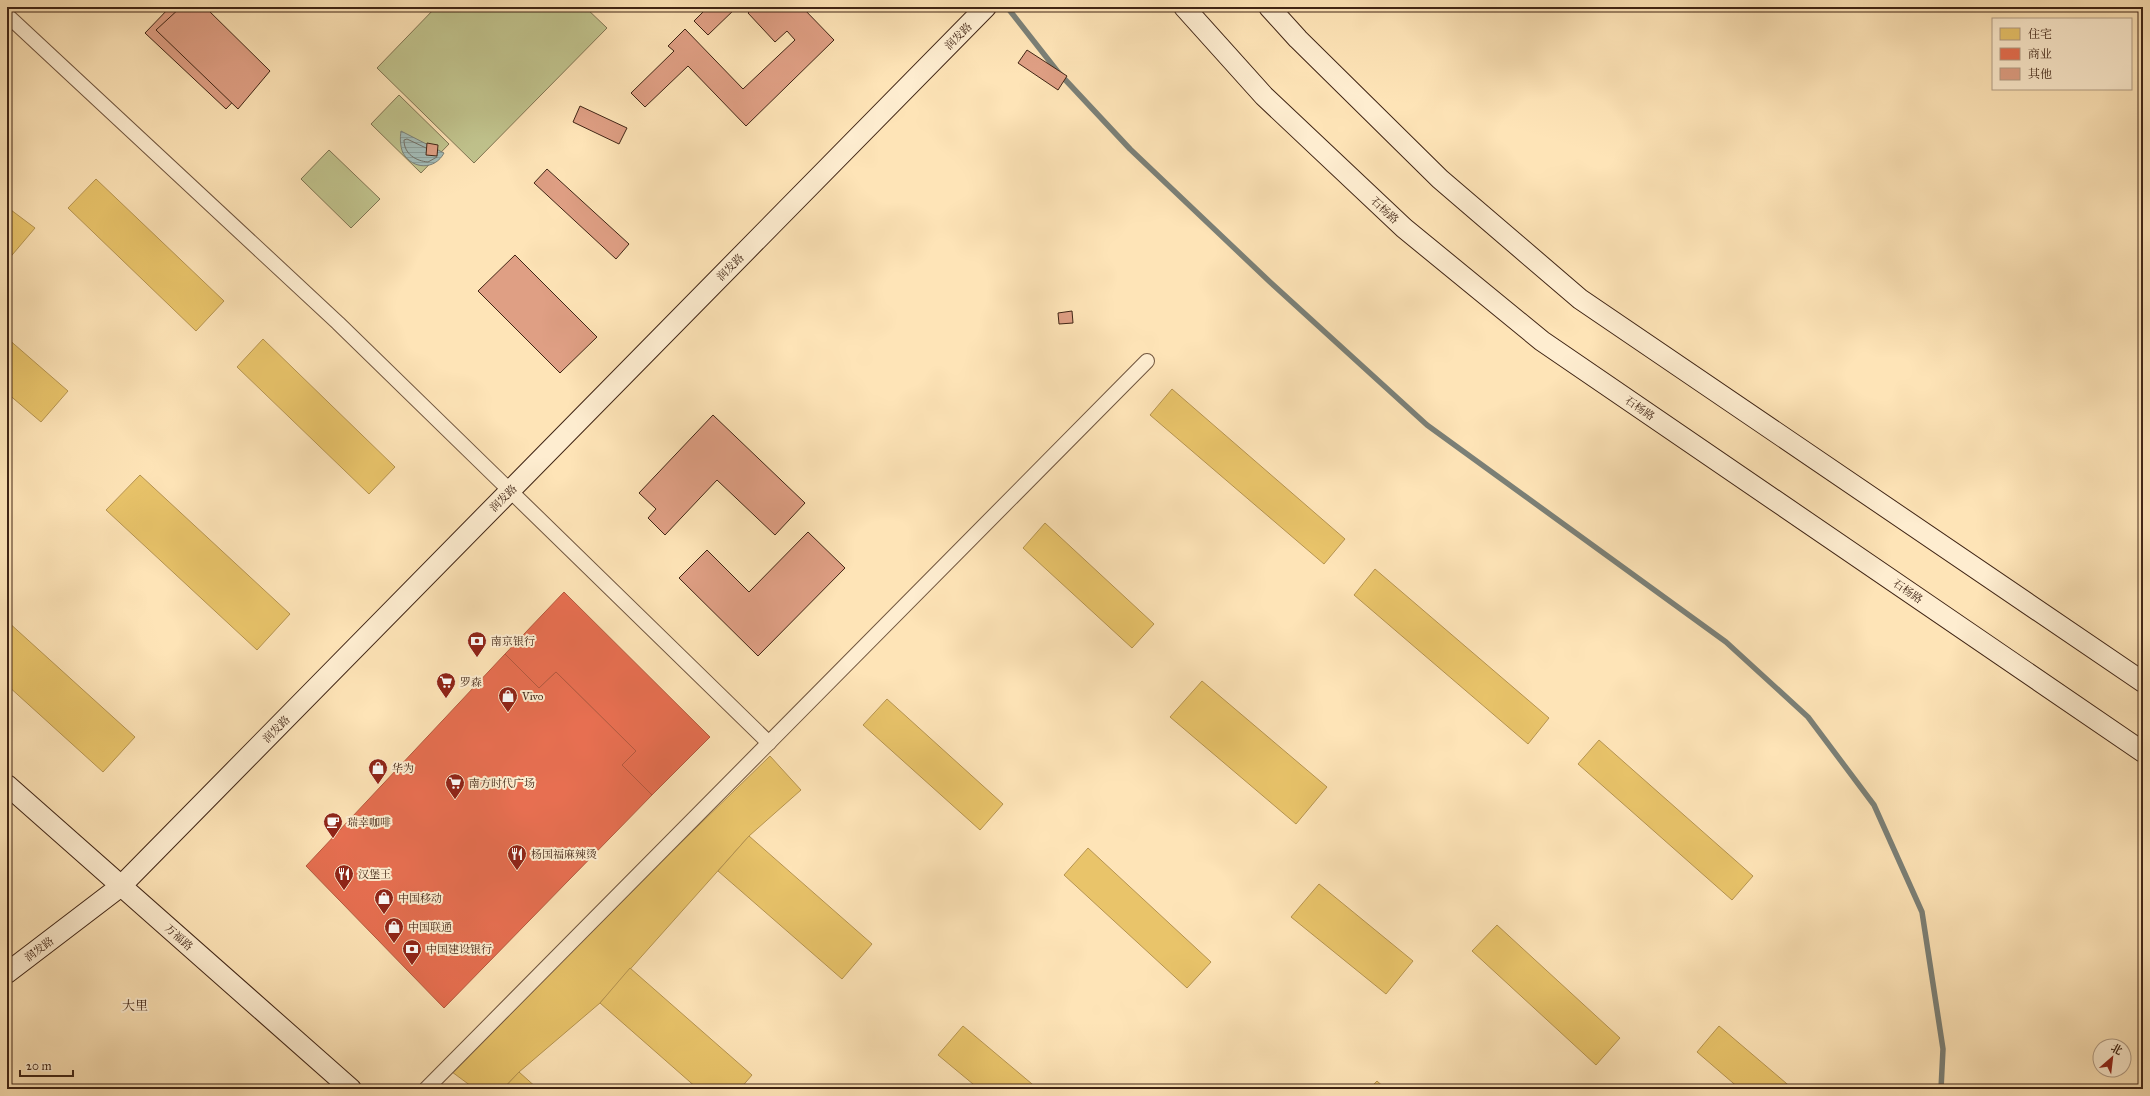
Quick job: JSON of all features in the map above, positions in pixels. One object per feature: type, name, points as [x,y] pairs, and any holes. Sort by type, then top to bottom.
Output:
[{"type":"main road","name":"润发路","points":[[7,973],[121,886],[986,7]]},
{"type":"main road","name":"石杨路","points":[[1184,7],[1264,96],[1404,228],[1542,341],[2143,752]]},
{"type":"main road","points":[[1269,7],[1298,39],[1440,179],[1580,299],[2143,682]]},
{"type":"main road","name":"万福路","points":[[7,785],[350,1089]]},
{"type":"street","points":[[7,15],[332,318],[511,490],[769,743]]},
{"type":"street","points":[[426,1089],[1147,362]]},
{"type":"green space","points":[[436,7],[585,7],[607,28],[474,163],[377,68]]},
{"type":"green space","points":[[399,95],[449,144],[421,173],[371,124]]},
{"type":"green space","points":[[329,150],[380,199],[351,228],[301,179]]},
{"type":"water","points":[[401,131],[444,153],[440,159],[430,165],[424,166],[412,163],[403,153],[400,142]]},
{"type":"building: 住宅","points":[[96,179],[224,301],[196,331],[68,208]]},
{"type":"building: 住宅","points":[[7,207],[35,228],[7,261]]},
{"type":"building: 住宅","points":[[7,338],[68,391],[41,422],[7,393]]},
{"type":"building: 住宅","points":[[263,339],[395,467],[369,494],[237,367]]},
{"type":"building: 住宅","points":[[1172,389],[1345,539],[1324,564],[1150,415]]},
{"type":"building: 住宅","points":[[140,475],[290,614],[257,650],[106,510]]},
{"type":"building: 住宅","points":[[1045,523],[1154,624],[1132,648],[1023,548]]},
{"type":"building: 住宅","points":[[1375,569],[1549,718],[1528,744],[1354,595]]},
{"type":"building: 住宅","points":[[7,621],[135,737],[103,772],[7,685]]},
{"type":"building: 住宅","points":[[1202,681],[1327,787],[1296,824],[1170,717]]},
{"type":"building: 住宅","points":[[887,699],[1003,804],[980,830],[863,725]]},
{"type":"building: 住宅","points":[[1599,740],[1753,876],[1732,900],[1578,764]]},
{"type":"building: 住宅","points":[[770,756],[801,790],[749,836],[600,1003],[519,1072],[503,1089],[475,1089],[448,1069]]},
{"type":"building: 住宅","points":[[749,836],[872,944],[842,979],[718,871]]},
{"type":"building: 住宅","points":[[1088,848],[1211,962],[1187,988],[1064,875]]},
{"type":"building: 住宅","points":[[1319,884],[1413,961],[1386,994],[1291,917]]},
{"type":"building: 住宅","points":[[1497,925],[1620,1038],[1596,1065],[1472,951]]},
{"type":"building: 住宅","points":[[630,968],[752,1075],[740,1089],[698,1089],[600,1003]]},
{"type":"building: 住宅","points":[[963,1026],[1038,1089],[979,1089],[938,1055]]},
{"type":"building: 住宅","points":[[1719,1026],[1793,1089],[1740,1089],[1697,1052]]},
{"type":"building: 住宅","points":[[519,1072],[538,1089],[503,1089]]},
{"type":"building: 住宅","points":[[1377,1081],[1386,1089],[1369,1089]]},
{"type":"building: 商业","points":[[564,592],[710,737],[652,795],[622,765],[636,751],[556,672],[539,688],[505,654]]},
{"type":"building: 商业","points":[[505,654],[539,688],[556,672],[636,751],[622,765],[652,795],[444,1008],[306,866]]},
{"type":"building: 其他","points":[[170,7],[189,7],[260,73],[226,109],[145,33]]},
{"type":"building: 其他","points":[[181,7],[205,7],[270,71],[238,109],[156,30]]},
{"type":"building: 其他","points":[[708,7],[737,7],[708,35],[694,21]]},
{"type":"building: 其他","points":[[754,7],[802,7],[834,40],[746,126],[688,66],[645,107],[631,93],[674,51],[668,46],[685,29],[743,89],[795,40],[787,31],[775,42],[748,13]]},
{"type":"building: 其他","points":[[1027,50],[1067,76],[1058,90],[1018,63]]},
{"type":"building: 其他","points":[[580,106],[627,128],[619,144],[573,122]]},
{"type":"building: 其他","points":[[427,143],[438,145],[437,156],[426,155]]},
{"type":"building: 其他","points":[[547,169],[629,244],[616,259],[534,183]]},
{"type":"building: 其他","points":[[515,255],[597,337],[560,373],[478,291]]},
{"type":"building: 其他","points":[[1072,311],[1073,323],[1059,324],[1058,313]]},
{"type":"building: 其他","points":[[713,415],[805,503],[775,535],[717,480],[665,535],[648,518],[656,509],[639,493]]},
{"type":"building: 其他","points":[[808,532],[845,568],[758,656],[679,578],[707,550],[749,592]]},
{"type":"waterway","points":[[1007,7],[1058,72],[1130,149],[1270,282],[1427,425],[1726,642],[1808,717],[1874,805],[1922,912],[1943,1049],[1941,1089]]},
{"type":"place","name":"南京银行","points":[[477,658]]},
{"type":"place","name":"罗森","points":[[446,699]]},
{"type":"place","name":"Vivo","points":[[508,713]]},
{"type":"place","name":"华为","points":[[378,785]]},
{"type":"place","name":"南方时代广场","points":[[455,800]]},
{"type":"place","name":"瑞幸咖啡","points":[[333,839]]},
{"type":"place","name":"杨国福麻辣烫","points":[[517,871]]},
{"type":"place","name":"汉堡王","points":[[344,891]]},
{"type":"place","name":"中国移动","points":[[384,915]]},
{"type":"place","name":"中国联通","points":[[394,944]]},
{"type":"place","name":"中国建设银行","points":[[412,966]]},
{"type":"district","name":"大里","points":[[135,1005]]}]
